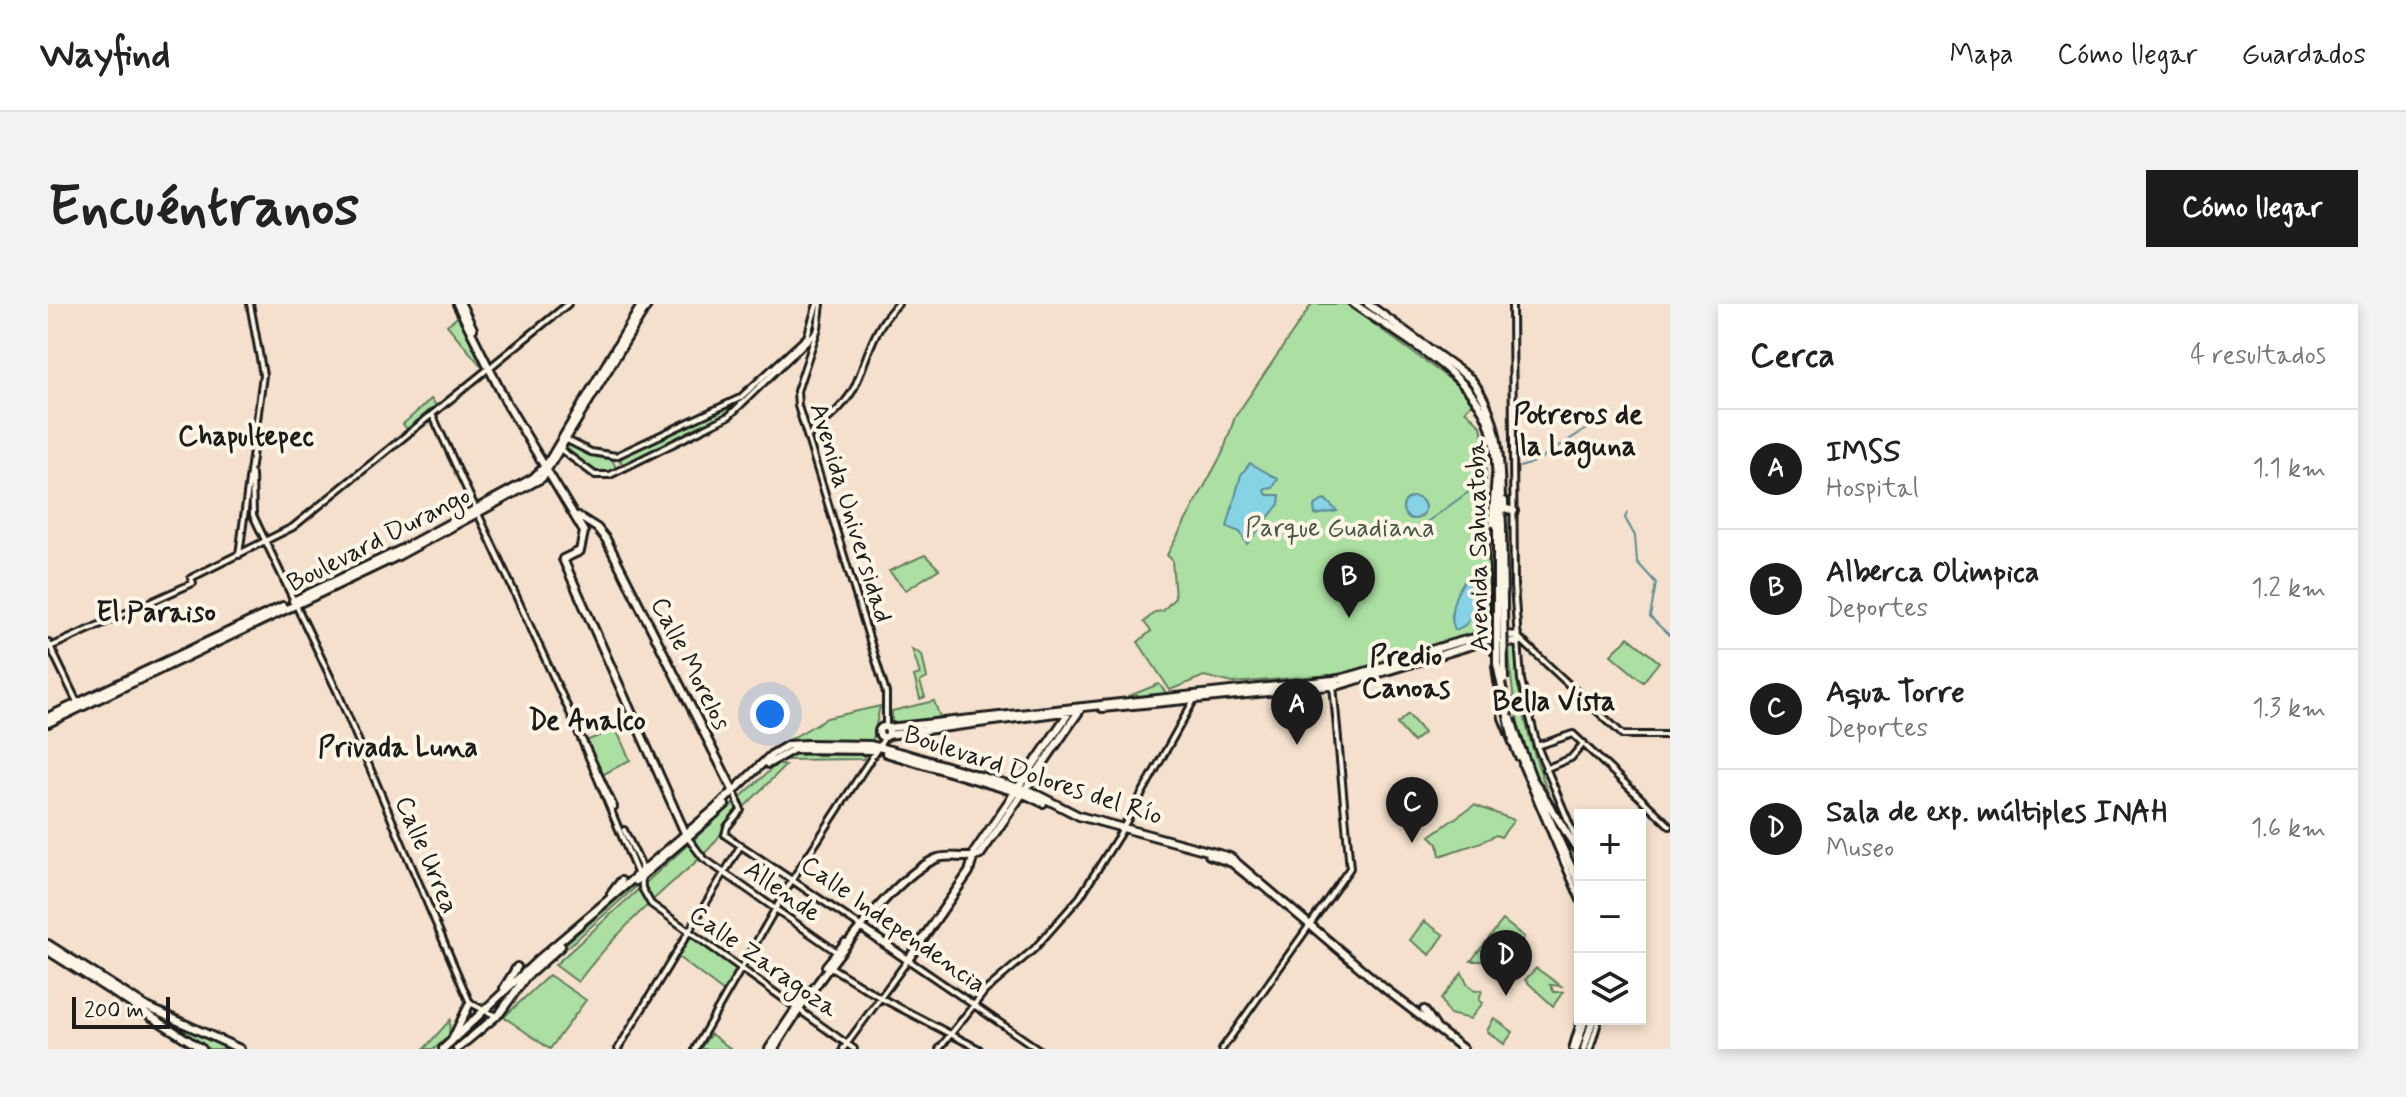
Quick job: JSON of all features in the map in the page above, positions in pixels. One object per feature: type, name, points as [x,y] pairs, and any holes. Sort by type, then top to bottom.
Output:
[{"type":"main road","points":[[459,304],[490,367],[547,468],[580,519],[604,536]]},
{"type":"main road","name":"Boulevard Durango","points":[[566,439],[642,304]]},
{"type":"main road","name":"Boulevard Durango","points":[[48,720],[295,603],[535,483],[560,449],[648,304]]},
{"type":"main road","name":"Avenida Sahuatoba","points":[[1354,304],[1379,317],[1471,379],[1490,408],[1497,430],[1497,664],[1515,739],[1532,778],[1570,832]]},
{"type":"main road","name":"Avenida Sahuatoba","points":[[1368,304],[1379,317]]},
{"type":"main road","name":"Avenida Sahuatoba","points":[[1393,327],[1475,396],[1491,430],[1499,526]]},
{"type":"main road","points":[[1471,379],[1485,393],[1499,421],[1504,508],[1514,511]]},
{"type":"main road","points":[[547,468],[584,532],[604,536]]},
{"type":"main road","name":"Boulevard Durango","points":[[478,512],[547,468]]},
{"type":"main road","points":[[535,483],[553,481]]},
{"type":"main road","points":[[584,532],[580,551],[563,559],[687,836]]},
{"type":"main road","name":"Calle Morelos","points":[[604,536],[735,794]]},
{"type":"main road","points":[[1484,639],[1493,617]]},
{"type":"main road","points":[[873,749],[884,733],[1333,683],[1493,636],[1519,641]]},
{"type":"main road","points":[[1020,791],[1064,721],[1075,712]]},
{"type":"main road","points":[[908,960],[1075,712]]},
{"type":"main road","points":[[1515,739],[1520,760],[1578,881]]},
{"type":"main road","name":"Boulevard Dolores del Río","points":[[447,1047],[501,994],[640,874],[662,860],[774,758],[791,749],[873,749],[913,757],[1020,791],[1122,830],[1220,853],[1237,861],[1460,1049]]},
{"type":"main road","name":"Boulevard Dolores del Río","points":[[873,749],[1020,791],[1065,815],[1227,860],[1309,924],[1385,996],[1460,1049]]},
{"type":"main road","points":[[907,750],[913,757]]},
{"type":"main road","points":[[898,757],[905,763]]},
{"type":"main road","points":[[1072,809],[1079,816]]},
{"type":"main road","points":[[1552,810],[1566,816]]},
{"type":"main road","points":[[1140,828],[1147,835]]},
{"type":"main road","points":[[1570,832],[1574,840]]},
{"type":"main road","name":"Boulevard Dolores del Río","points":[[457,1049],[496,1016],[528,974],[687,836]]},
{"type":"main road","points":[[654,855],[672,846]]},
{"type":"main road","points":[[1211,848],[1220,853]]},
{"type":"main road","points":[[772,1049],[838,953],[898,887],[935,860],[976,857]]},
{"type":"main road","points":[[662,860],[673,858]]},
{"type":"main road","points":[[606,903],[621,881]]},
{"type":"main road","name":"Calle Independencia","points":[[862,928],[908,960]]},
{"type":"main road","points":[[48,944],[170,1022],[202,1049]]},
{"type":"main road","points":[[48,951],[153,1019],[170,1022],[240,1049]]},
{"type":"main road","points":[[501,994],[517,967]]},
{"type":"main road","points":[[1378,982],[1398,989]]},
{"type":"main road","points":[[447,1047],[470,1003]]},
{"type":"main road","points":[[1424,1010],[1437,1029]]},
{"type":"main road","points":[[452,1016],[458,1023]]},
{"type":"main road","points":[[1574,1049],[1581,1025]]},
{"type":"main road","points":[[1587,1049],[1595,1025]]},
{"type":"street","points":[[239,555],[263,375],[250,304]]},
{"type":"street","points":[[79,705],[49,646],[192,580],[303,520],[568,304]]},
{"type":"street","name":"Avenida Universidad","points":[[819,304],[797,395],[886,693],[884,733]]},
{"type":"street","points":[[808,436],[850,394],[868,349],[886,317],[898,304]]},
{"type":"street","name":"Avenida Sahuatoba","points":[[1512,304],[1513,478],[1519,658],[1525,705],[1537,746],[1570,832]]},
{"type":"street","points":[[566,439],[591,452],[609,456],[632,450],[747,394],[815,328]]},
{"type":"street","points":[[560,449],[595,475],[603,477],[620,470],[729,416],[801,349],[815,328]]},
{"type":"street","points":[[432,414],[581,737],[640,874]]},
{"type":"street","name":"Calle Urrea","points":[[252,474],[251,511],[338,693],[470,1003]]},
{"type":"street","points":[[1495,476],[1492,497],[1493,636],[1498,697],[1506,731],[1574,886]]},
{"type":"street","points":[[1519,641],[1623,735],[1670,735]]},
{"type":"street","points":[[1519,658],[1531,650]]},
{"type":"street","points":[[1222,1049],[1350,868],[1333,683]]},
{"type":"street","points":[[939,1049],[973,1005],[1034,949],[1073,906],[1122,830],[1194,697]]},
{"type":"street","points":[[1537,746],[1573,734],[1670,826]]},
{"type":"street","points":[[581,737],[640,874]]},
{"type":"street","points":[[1545,769],[1574,757],[1584,743]]},
{"type":"street","points":[[695,1049],[792,880],[873,749]]},
{"type":"street","name":"Calle Morelos","points":[[725,835],[727,827],[741,811],[735,794]]},
{"type":"street","name":"Calle Independencia","points":[[725,835],[862,928]]},
{"type":"street","name":"Allende","points":[[687,836],[703,858],[838,953]]},
{"type":"street","points":[[618,1049],[741,845]]},
{"type":"street","name":"Calle Zaragoza","points":[[640,874],[643,891],[651,904],[845,1046],[854,1049]]},
{"type":"street","points":[[845,1046],[908,960]]},
{"type":"street","name":"Calle Independencia","points":[[908,960],[1038,1049]]},
{"type":"street","points":[[829,966],[881,998],[979,1049]]},
{"type":"street","points":[[470,1003],[496,1016]]},
{"type":"green space","name":"Parque Guadiana","points":[[1312,304],[1346,304],[1459,386],[1472,403],[1465,410],[1481,426],[1485,447],[1479,457],[1486,468],[1486,498],[1479,505],[1480,523],[1488,530],[1492,614],[1481,628],[1462,639],[1355,673],[1233,683],[1204,676],[1170,690],[1138,642],[1151,631],[1144,622],[1155,612],[1163,611],[1175,598],[1172,560],[1167,555],[1223,452],[1235,417]]},
{"type":"green space","points":[[459,316],[483,366],[482,367],[447,325]]},
{"type":"green space","points":[[431,399],[436,405],[407,429],[403,424]]},
{"type":"green space","points":[[725,407],[730,411],[727,415],[625,464],[620,462],[622,457]]},
{"type":"green space","points":[[573,445],[612,459],[616,468],[600,475],[566,446]]},
{"type":"green space","points":[[925,555],[939,569],[906,590],[889,571]]},
{"type":"green space","points":[[1628,637],[1659,662],[1643,682],[1611,655]]},
{"type":"green space","points":[[1518,646],[1523,710],[1555,810],[1534,770],[1520,732],[1509,647]]},
{"type":"green space","points":[[912,649],[922,655],[927,678],[920,682],[925,697],[920,699],[914,676],[920,674]]},
{"type":"green space","points":[[1159,684],[1167,694],[1132,700],[1129,696]]},
{"type":"green space","points":[[934,701],[940,717],[917,728],[892,732],[892,711]]},
{"type":"green space","points":[[880,706],[872,744],[784,743],[827,718]]},
{"type":"green space","points":[[1408,714],[1424,733],[1413,742],[1397,724]]},
{"type":"green space","points":[[616,729],[630,760],[602,775],[586,741]]},
{"type":"green space","points":[[793,755],[865,755],[863,759],[782,760]]},
{"type":"green space","points":[[777,764],[785,766],[726,825],[700,858],[620,932],[578,982],[555,965]]},
{"type":"green space","points":[[1542,802],[1573,847],[1574,867]]},
{"type":"green space","points":[[1474,805],[1514,820],[1501,837],[1496,835],[1440,856],[1438,844],[1430,836]]},
{"type":"green space","points":[[664,862],[551,962],[548,959],[654,868]]},
{"type":"green space","points":[[1503,920],[1524,937],[1499,974],[1494,974],[1484,961],[1471,961]]},
{"type":"green space","points":[[1424,921],[1444,935],[1430,955],[1410,940]]},
{"type":"green space","points":[[691,936],[737,969],[724,992],[678,957]]},
{"type":"green space","points":[[1536,968],[1561,986],[1550,985],[1554,992],[1563,992],[1553,1006],[1525,980]]},
{"type":"green space","points":[[1462,973],[1475,991],[1482,990],[1479,1000],[1483,1003],[1470,1019],[1449,1014],[1441,999]]},
{"type":"green space","points":[[549,975],[586,1000],[550,1049],[504,1017]]},
{"type":"green space","points":[[1494,1018],[1513,1032],[1504,1044],[1487,1031]]},
{"type":"green space","points":[[450,1020],[449,1036],[434,1049],[424,1049]]},
{"type":"green space","points":[[174,1023],[233,1049],[205,1049],[169,1025]]},
{"type":"green space","points":[[711,1034],[731,1049],[700,1049]]},
{"type":"water","points":[[1250,463],[1278,479],[1273,488],[1264,489],[1267,495],[1280,495],[1279,504],[1247,544],[1240,532],[1227,527],[1241,475]]},
{"type":"water","points":[[1414,497],[1422,500],[1425,508],[1422,516],[1414,519],[1406,516],[1403,508],[1406,500]]},
{"type":"water","points":[[1325,499],[1337,511],[1315,515],[1314,506]]},
{"type":"water","points":[[1476,575],[1479,590],[1473,615],[1455,630],[1452,609],[1456,596],[1467,577]]},
{"type":"waterway","points":[[1520,467],[1603,423]]},
{"type":"waterway","points":[[1413,532],[1481,483]]},
{"type":"waterway","points":[[1627,513],[1625,518],[1635,536],[1637,562],[1656,583],[1650,617],[1670,636]]},
{"type":"place","name":"Alberca Olimpica","points":[[1349,618]]},
{"type":"place","name":"IMSS","points":[[1297,745]]},
{"type":"place","name":"Aqua Torre","points":[[1412,843]]},
{"type":"place","name":"Sala de exp. múltiples INAH","points":[[1506,996]]},
{"type":"district","name":"Potreros de la Laguna","points":[[1578,431]]},
{"type":"district","name":"Chapultepec","points":[[246,437]]},
{"type":"district","name":"El Paraiso","points":[[156,613]]},
{"type":"district","name":"Predio Canoas","points":[[1406,673]]},
{"type":"district","name":"Bella Vista","points":[[1554,702]]},
{"type":"district","name":"De Analco","points":[[587,721]]},
{"type":"district","name":"Privada Luna","points":[[398,748]]}]
